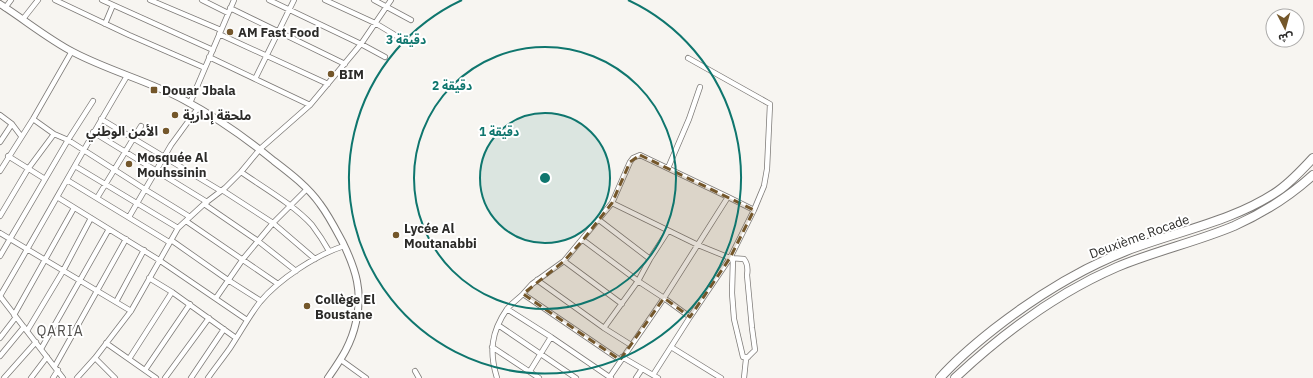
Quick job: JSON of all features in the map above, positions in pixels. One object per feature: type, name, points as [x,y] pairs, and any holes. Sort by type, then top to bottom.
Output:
[{"type":"highway","name":"Deuxième Rocade","points":[[940,378],[977,343],[1014,313],[1058,284],[1091,266],[1127,250],[1215,222],[1245,210],[1278,191],[1291,181],[1313,158]]},
{"type":"highway","name":"Deuxième Rocade","points":[[955,378],[979,356],[1019,324],[1088,281],[1144,257],[1234,226],[1252,218],[1280,201],[1313,175]]},
{"type":"street","points":[[11,0],[2,6],[72,52],[190,103],[227,125],[287,171],[321,204],[352,262],[357,277],[359,295],[357,321],[354,332],[350,343],[331,377]]},
{"type":"street","points":[[23,19],[38,0]]},
{"type":"street","points":[[55,0],[204,68]]},
{"type":"street","points":[[102,0],[213,50]]},
{"type":"street","points":[[150,0],[328,84]]},
{"type":"street","points":[[202,0],[279,32],[345,64]]},
{"type":"street","points":[[190,103],[234,0]]},
{"type":"street","points":[[269,0],[385,57]]},
{"type":"street","points":[[255,79],[294,0]]},
{"type":"street","points":[[325,0],[375,23],[400,38]]},
{"type":"street","points":[[374,0],[411,20]]},
{"type":"street","points":[[77,378],[95,358],[131,311],[178,228],[222,191],[241,172],[260,149],[310,105],[361,44],[391,0]]},
{"type":"street","points":[[105,24],[110,3]]},
{"type":"street","points":[[0,171],[8,156],[33,119],[72,52]]},
{"type":"street","points":[[209,57],[310,105]]},
{"type":"street","points":[[523,294],[621,358],[656,377],[671,347],[690,317],[732,258],[764,186],[768,169],[770,104],[688,58]]},
{"type":"street","points":[[63,378],[1,299],[27,249],[68,180],[93,132],[127,76]]},
{"type":"street","points":[[668,168],[689,119],[700,87]]},
{"type":"street","points":[[0,256],[68,140],[93,101]]},
{"type":"street","points":[[129,217],[165,157],[198,108]]},
{"type":"street","points":[[0,115],[12,124],[22,136]]},
{"type":"street","points":[[33,119],[54,134],[68,140],[190,217]]},
{"type":"street","points":[[102,119],[273,223],[315,259]]},
{"type":"street","points":[[0,142],[12,124]]},
{"type":"street","points":[[97,198],[141,126]]},
{"type":"street","points":[[93,132],[206,203],[258,241],[296,272]]},
{"type":"street","points":[[0,216],[28,169],[54,134]]},
{"type":"street","points":[[497,378],[494,368],[492,347],[498,325],[508,309],[532,284],[564,261],[583,240],[612,203],[633,158],[640,155],[728,196],[754,210]]},
{"type":"street","points":[[8,156],[46,179]]},
{"type":"street","points":[[75,166],[178,228]]},
{"type":"street","points":[[241,172],[290,206],[312,226],[329,251]]},
{"type":"street","points":[[68,180],[170,241],[261,301]]},
{"type":"street","points":[[216,298],[243,259],[273,223],[307,189]]},
{"type":"street","points":[[508,309],[610,378],[621,358],[664,298],[728,196]]},
{"type":"street","points":[[57,198],[144,250],[247,320]]},
{"type":"street","points":[[612,203],[698,245],[732,258],[744,259],[748,268],[747,275],[755,350],[746,359],[744,378]]},
{"type":"street","points":[[0,338],[15,316],[74,208]]},
{"type":"street","points":[[0,356],[26,329],[63,271],[91,218]]},
{"type":"street","points":[[599,220],[650,259]]},
{"type":"street","points":[[186,221],[278,284]]},
{"type":"street","points":[[41,349],[108,229]]},
{"type":"street","points":[[604,328],[638,281],[668,231]]},
{"type":"street","points":[[0,233],[131,311]]},
{"type":"street","points":[[55,366],[126,239]]},
{"type":"street","points":[[583,240],[690,317]]},
{"type":"street","points":[[208,378],[261,301],[278,284],[315,259],[329,251],[344,246]]},
{"type":"street","points":[[116,302],[144,250]]},
{"type":"street","points":[[732,258],[734,319],[743,357],[748,357]]},
{"type":"street","points":[[564,261],[622,304]]},
{"type":"street","points":[[149,278],[190,304],[236,338]]},
{"type":"street","points":[[537,280],[604,328],[631,345]]},
{"type":"street","points":[[129,359],[172,292]]},
{"type":"street","points":[[145,370],[190,304]]},
{"type":"street","points":[[165,378],[209,318]]},
{"type":"street","points":[[498,325],[576,378]]},
{"type":"street","points":[[191,378],[224,329]]},
{"type":"street","points":[[530,371],[551,337]]},
{"type":"street","points":[[4,378],[36,342]]},
{"type":"street","points":[[106,343],[156,378]]},
{"type":"street","points":[[492,347],[539,378]]},
{"type":"street","points":[[671,347],[721,378]]},
{"type":"street","points":[[31,378],[48,357]]},
{"type":"street","points":[[95,358],[115,378]]},
{"type":"street","points":[[341,360],[366,378]]},
{"type":"street","points":[[636,378],[642,369]]},
{"type":"street","points":[[53,378],[58,370]]},
{"type":"street","points":[[415,371],[419,378]]},
{"type":"highlighted area","points":[[640,155],[754,210],[730,258],[690,317],[664,298],[620,360],[523,294],[564,261],[583,240],[612,203],[630,162]]},
{"type":"place","name":"AM Fast Food","points":[[230,32]]},
{"type":"place","name":"BIM","points":[[331,74]]},
{"type":"place","name":"Douar Jbala","points":[[154,90]]},
{"type":"place","name":"ملحقة إدارية","points":[[175,115]]},
{"type":"place","name":"الأمن الوطني","points":[[166,131]]},
{"type":"place","name":"Mosquée Al Mouhssinin","points":[[129,164]]},
{"type":"place","name":"Lycée Al Moutanabbi","points":[[396,235]]},
{"type":"place","name":"Collège El Boustane","points":[[307,306]]},
{"type":"district","name":"QARIA","points":[[60,331]]}]
